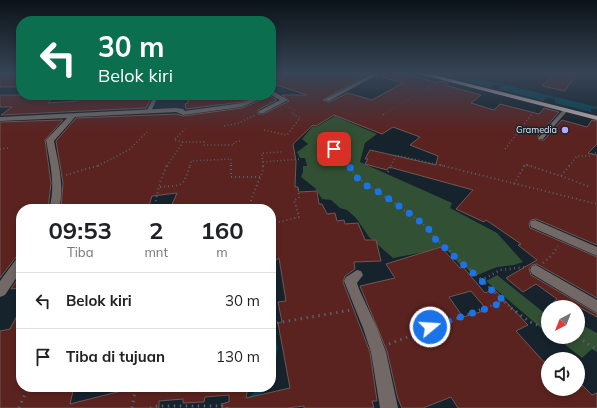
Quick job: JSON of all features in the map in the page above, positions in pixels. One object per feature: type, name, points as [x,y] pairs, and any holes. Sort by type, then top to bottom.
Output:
[{"type":"main road","points":[[499,93],[597,118]]},
{"type":"street","points":[[327,100],[340,93]]},
{"type":"street","points":[[261,112],[282,102],[276,98]]},
{"type":"street","points":[[0,118],[179,110],[183,113],[242,105],[254,100]]},
{"type":"street","points":[[56,204],[58,198],[50,140],[59,132],[73,115]]},
{"type":"street","points":[[535,224],[597,252]]},
{"type":"street","points":[[0,291],[16,268]]},
{"type":"street","points":[[536,270],[597,306]]},
{"type":"street","points":[[357,275],[350,281],[354,295],[362,308],[377,348],[389,408]]},
{"type":"lane","points":[[148,112],[154,100]]},
{"type":"lane","points":[[541,138],[566,110]]},
{"type":"path","points":[[383,115],[418,93]]},
{"type":"path","points":[[264,130],[288,135],[300,118],[291,113],[296,110],[282,102]]},
{"type":"path","points":[[505,149],[541,103]]},
{"type":"path","points":[[224,126],[239,123],[261,112]]},
{"type":"path","points":[[185,130],[174,140],[183,142],[204,142],[204,145],[234,145],[234,142],[241,142]]},
{"type":"path","points":[[55,177],[108,163],[126,152],[147,132]]},
{"type":"path","points":[[318,134],[348,163],[354,175],[365,185],[376,190],[416,218],[432,232],[434,238],[504,301],[541,327]]},
{"type":"path","points":[[155,204],[171,158],[183,142]]},
{"type":"path","points":[[0,149],[9,148]]},
{"type":"path","points":[[251,204],[251,200],[263,170],[262,153],[282,152]]},
{"type":"path","points":[[561,176],[577,156],[589,156],[597,152]]},
{"type":"path","points":[[388,172],[396,155],[597,204]]},
{"type":"path","points":[[160,187],[181,185],[185,181],[191,161],[231,159],[231,177],[261,177]]},
{"type":"path","points":[[263,162],[300,159]]},
{"type":"path","points":[[514,184],[525,164],[590,186]]},
{"type":"path","points":[[276,223],[299,217],[294,200],[299,198],[298,189]]},
{"type":"path","points":[[482,280],[500,270],[516,270],[524,266],[536,270],[553,254],[563,237]]},
{"type":"path","points":[[377,348],[430,327],[494,306],[504,301]]},
{"type":"path","points":[[276,323],[362,308]]},
{"type":"path","points":[[585,342],[597,350]]},
{"type":"path","points":[[19,408],[26,392]]},
{"type":"path","points":[[132,408],[135,392]]},
{"type":"path","points":[[150,408],[157,406],[227,406],[227,408]]},
{"type":"shaded area","points":[[513,93],[539,93],[597,107],[597,109],[591,109],[591,112],[555,103],[555,99],[547,97],[543,101]]},
{"type":"shaded area","points":[[150,100],[253,100],[246,103],[182,112],[143,110]]},
{"type":"green space","points":[[335,116],[377,134],[365,143],[360,162],[452,203],[450,208],[497,233],[523,262],[514,265],[497,267],[475,276],[463,265],[460,265],[445,248],[393,258],[369,237],[356,218],[347,210],[340,208],[331,200],[322,199],[315,188],[301,177],[303,166],[307,166],[305,158],[300,158],[297,152],[308,144],[302,139],[313,126],[316,127]]},
{"type":"green space","points":[[497,275],[541,310],[541,328],[486,281]]},
{"type":"green space","points":[[585,327],[597,333],[597,352],[592,349],[585,355],[585,352],[574,352],[564,344],[585,344]]},
{"type":"building","points":[[301,93],[335,93],[323,100],[329,102],[348,93],[372,100],[385,93],[474,93],[481,95],[471,103],[494,110],[500,104],[539,114],[544,108],[559,112],[538,136],[539,140],[544,140],[562,120],[587,127],[592,120],[597,121],[597,144],[588,153],[597,155],[597,245],[536,219],[531,220],[529,224],[530,228],[597,257],[597,298],[537,264],[532,265],[529,269],[531,275],[573,300],[556,300],[557,299],[536,284],[523,292],[506,278],[537,260],[518,245],[521,244],[486,220],[484,222],[456,209],[473,190],[389,167],[387,170],[365,164],[368,159],[365,159],[370,150],[436,165],[438,156],[410,145],[420,137],[393,127],[382,134],[334,115],[316,126],[313,125],[293,144],[296,161],[295,187],[298,187],[299,192],[317,191],[319,204],[322,204],[327,214],[335,213],[337,221],[344,220],[345,224],[358,223],[365,240],[376,240],[381,261],[354,262],[355,269],[345,276],[343,282],[370,352],[377,401],[372,401],[374,408],[304,408],[304,406],[287,408],[222,408],[221,404],[229,402],[229,395],[205,397],[204,402],[183,403],[183,399],[159,401],[159,408],[0,408],[0,331],[10,329],[16,318],[16,392],[73,392],[70,404],[117,392],[247,392],[246,398],[290,388],[278,323],[282,322],[278,302],[286,301],[279,258],[276,260],[276,204],[172,204],[177,193],[152,196],[150,204],[61,204],[63,183],[56,141],[76,118],[176,114],[183,116],[242,108],[261,100],[277,100],[258,110],[258,114],[263,114],[289,101],[282,95],[307,95]]},
{"type":"building","points":[[0,95],[16,95],[16,100],[51,100],[48,103],[78,100],[150,100],[146,108],[1,115],[12,107],[0,107]]},
{"type":"building","points":[[188,100],[246,100],[241,102],[186,109],[185,104],[188,103]]},
{"type":"building","points":[[63,120],[45,140],[51,183],[49,204],[16,204],[16,257],[0,278],[0,122]]},
{"type":"building","points":[[441,247],[460,268],[463,267],[485,293],[494,289],[528,325],[516,331],[541,359],[541,396],[585,396],[585,388],[592,395],[597,393],[597,408],[458,408],[451,397],[423,408],[402,408],[398,399],[387,351],[360,286],[395,278],[386,264]],"holes":[[[471,291],[487,310],[463,317],[449,297]]]},
{"type":"building","points":[[16,282],[16,288],[11,289]]},
{"type":"building","points":[[585,307],[597,314],[597,317],[585,310]]},
{"type":"waterway","points":[[251,399],[259,392]]},
{"type":"place","name":"Gramedia","points":[[565,130]]},
{"type":"route","points":[[334,149],[348,163],[354,175],[365,185],[376,190],[399,208],[416,218],[432,232],[434,238],[504,301],[494,306],[430,327]]}]
